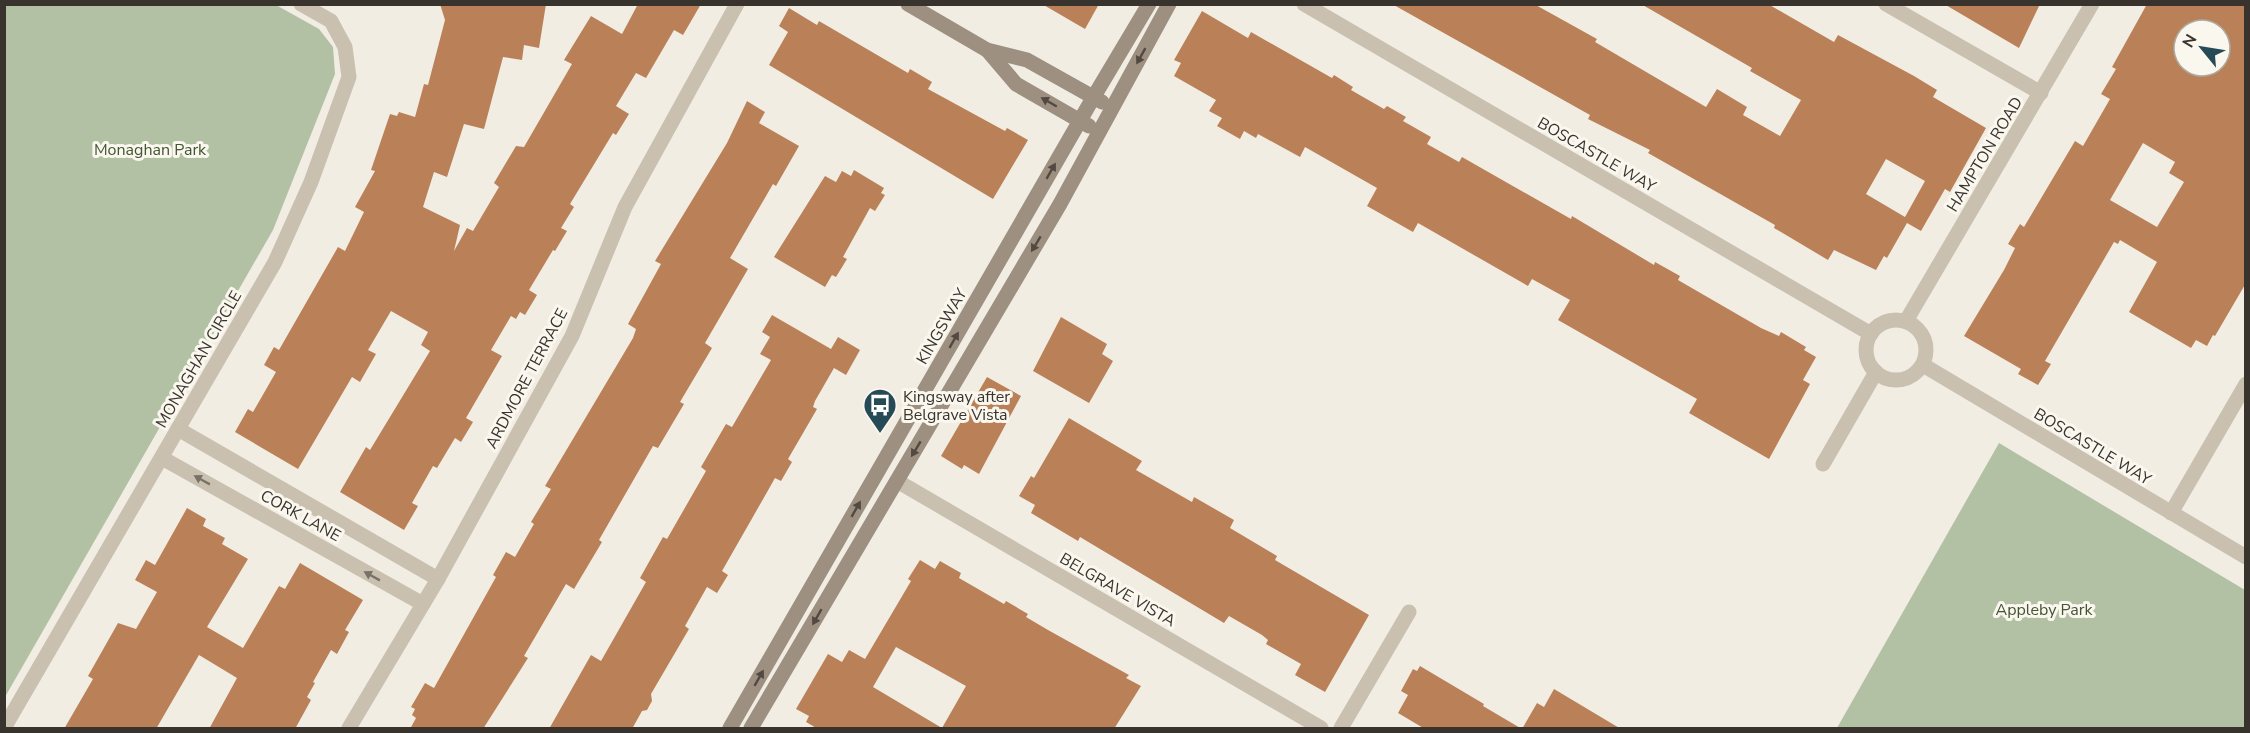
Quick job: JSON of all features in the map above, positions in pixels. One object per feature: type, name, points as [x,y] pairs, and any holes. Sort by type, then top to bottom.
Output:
[{"type":"main road","points":[[908,4],[987,50],[1027,60],[1113,107]]},
{"type":"main road","name":"KINGSWAY","points":[[731,728],[1149,4]]},
{"type":"main road","points":[[751,729],[1060,204],[1169,4]]},
{"type":"main road","points":[[987,50],[1016,84],[1099,132]]},
{"type":"street","name":"MONAGHAN CIRCLE","points":[[4,728],[275,262],[311,182],[349,77],[345,47],[331,21],[301,4]]},
{"type":"street","name":"ARDMORE TERRACE","points":[[349,729],[438,579],[572,336],[625,207],[737,4]]},
{"type":"street","name":"BOSCASTLE WAY","points":[[1304,4],[1871,334]]},
{"type":"street","points":[[1886,4],[2041,93]]},
{"type":"street","name":"HAMPTON ROAD","points":[[1906,321],[2092,4]]},
{"type":"street","points":[[1906,321],[1915,326],[1926,344],[1923,365],[1906,378],[1886,378],[1876,372],[1867,354],[1871,334],[1886,322],[1906,321]]},
{"type":"street","name":"BOSCASTLE WAY","points":[[1923,365],[2246,557]]},
{"type":"street","points":[[1824,464],[1876,372]]},
{"type":"street","points":[[2170,513],[2246,384]]},
{"type":"street","name":"CORK LANE","points":[[178,429],[438,579]]},
{"type":"street","name":"CORK LANE","points":[[162,458],[423,604]]},
{"type":"street","name":"BELGRAVE VISTA","points":[[897,481],[1321,729]]},
{"type":"street","points":[[1341,729],[1409,612]]},
{"type":"green space","name":"Monaghan Park","points":[[5,4],[276,5],[319,29],[333,47],[335,74],[273,230],[5,697]]},
{"type":"green space","name":"Appleby Park","points":[[1999,443],[2245,590],[2245,728],[1837,728]]},
{"type":"building","points":[[440,4],[546,4],[539,48],[524,45],[522,60],[503,57],[484,129],[464,124],[447,177],[434,172],[423,207],[460,225],[454,251],[467,228],[473,231],[499,187],[494,183],[516,146],[524,147],[572,64],[564,60],[591,16],[622,34],[638,4],[701,4],[683,35],[674,30],[646,78],[636,73],[616,106],[629,114],[616,135],[613,133],[570,204],[574,207],[561,228],[567,231],[529,290],[537,295],[525,315],[520,312],[516,319],[511,316],[491,350],[502,356],[466,418],[473,422],[461,442],[455,438],[437,468],[433,466],[412,503],[418,506],[404,530],[340,492],[366,447],[370,450],[430,351],[421,345],[428,332],[391,311],[368,350],[376,354],[360,382],[352,377],[298,469],[235,432],[248,409],[253,412],[276,372],[264,365],[274,347],[279,350],[338,247],[345,251],[364,212],[355,207],[375,171],[371,170],[390,114],[397,116],[399,112],[415,117],[424,84],[428,85],[445,20]]},
{"type":"building","points":[[1042,4],[1099,4],[1085,29]]},
{"type":"building","points":[[1392,4],[1534,4],[1597,39],[1595,42],[1706,107],[1717,89],[1747,107],[1743,115],[1780,136],[1801,100],[1750,71],[1752,68],[1641,4],[1768,4],[1834,42],[1838,35],[1914,76],[1937,90],[1933,97],[1986,128],[1950,192],[1945,189],[1921,231],[1907,223],[1887,258],[1884,256],[1876,270],[1834,250],[1828,260],[1774,228],[1775,225],[1648,153],[1650,150],[1588,119],[1590,115]],"holes":[[[1886,159],[1925,181],[1905,217],[1866,194]]]},
{"type":"building","points":[[1944,4],[2040,4],[2019,48]]},
{"type":"building","points":[[2147,4],[2246,4],[2246,283],[2207,346],[2196,340],[2191,348],[2129,312],[2157,262],[2120,240],[2118,244],[2114,242],[2045,361],[2051,364],[2038,385],[2018,374],[2021,369],[1964,336],[2015,248],[2008,244],[2020,224],[2024,227],[2075,141],[2083,146],[2110,99],[2101,94],[2116,69],[2112,67]],"holes":[[[2143,143],[2175,162],[2169,173],[2184,182],[2157,227],[2110,200]]]},
{"type":"building","points":[[789,8],[817,25],[819,21],[908,73],[910,69],[932,82],[928,89],[1005,131],[1007,128],[1028,140],[993,199],[769,65],[788,32],[779,26]]},
{"type":"building","points":[[1202,11],[1248,38],[1251,32],[1332,78],[1334,75],[1353,87],[1351,90],[1384,109],[1387,106],[1406,117],[1403,121],[1431,137],[1427,144],[1459,162],[1462,157],[1571,219],[1572,216],[1654,265],[1655,262],[1680,276],[1678,280],[1761,328],[1779,336],[1781,332],[1806,347],[1804,350],[1816,357],[1803,380],[1810,384],[1769,459],[1689,413],[1697,399],[1558,320],[1570,300],[1532,279],[1528,286],[1418,223],[1413,232],[1367,206],[1377,188],[1305,147],[1300,157],[1258,134],[1256,138],[1244,131],[1240,139],[1217,126],[1222,118],[1209,111],[1216,100],[1174,76],[1181,63],[1174,60]]},
{"type":"building","points":[[747,101],[765,112],[759,123],[799,146],[776,186],[773,184],[730,258],[748,269],[705,343],[712,348],[680,402],[684,404],[658,448],[653,446],[599,540],[602,542],[574,589],[566,584],[524,656],[528,658],[483,729],[410,729],[416,718],[412,715],[415,709],[411,707],[425,683],[434,688],[496,577],[493,575],[506,552],[515,557],[534,524],[531,522],[551,489],[545,486],[633,338],[636,329],[628,324],[661,264],[655,261],[727,143]]},
{"type":"building","points":[[854,170],[884,188],[881,193],[885,195],[875,211],[870,208],[843,257],[847,259],[836,277],[832,275],[825,287],[774,257],[825,176],[836,182],[842,171],[851,176]]},
{"type":"building","points":[[772,315],[831,349],[838,337],[860,350],[846,375],[834,368],[815,401],[813,407],[817,409],[788,459],[792,462],[781,481],[775,478],[722,571],[728,575],[717,593],[707,587],[685,626],[689,629],[651,694],[652,701],[647,710],[642,711],[632,729],[549,729],[591,655],[601,661],[646,582],[640,578],[663,537],[667,539],[706,471],[701,467],[726,424],[732,427],[771,360],[760,354],[770,337],[762,332]]},
{"type":"building","points":[[1061,317],[1107,344],[1102,354],[1113,361],[1089,403],[1033,371]]},
{"type":"building","points":[[987,377],[1021,396],[979,474],[964,465],[962,469],[941,456]]},
{"type":"building","points":[[1069,418],[1142,461],[1136,470],[1192,502],[1194,497],[1234,520],[1230,528],[1277,556],[1275,560],[1369,615],[1325,692],[1295,675],[1301,664],[1266,644],[1268,640],[1262,635],[1229,616],[1224,623],[1080,537],[1078,541],[1031,513],[1035,505],[1019,496],[1031,476],[1034,478]]},
{"type":"building","points":[[187,508],[206,519],[203,526],[225,538],[222,544],[248,559],[207,627],[243,648],[279,586],[285,589],[300,563],[363,600],[345,630],[349,632],[337,654],[331,650],[313,682],[315,683],[307,697],[311,700],[295,729],[209,729],[237,678],[199,655],[156,729],[64,729],[93,679],[88,676],[118,623],[136,629],[157,592],[135,580],[146,560],[155,565]]},
{"type":"building","points":[[920,560],[935,569],[940,561],[961,573],[959,578],[1004,604],[1006,601],[1028,614],[1026,617],[1129,675],[1126,678],[1141,686],[1114,729],[818,729],[806,722],[809,716],[796,709],[828,654],[842,662],[849,650],[865,659],[911,581],[908,579]],"holes":[[[896,647],[966,686],[942,728],[873,687]]]},
{"type":"building","points":[[1420,666],[1522,729],[1425,729],[1398,713],[1408,695],[1401,691],[1413,669],[1417,671]]},
{"type":"building","points":[[1554,689],[1621,729],[1522,729],[1537,703],[1544,707]]},
{"type":"place","name":"Kingsway after Belgrave Vista","points":[[880,434]]}]
